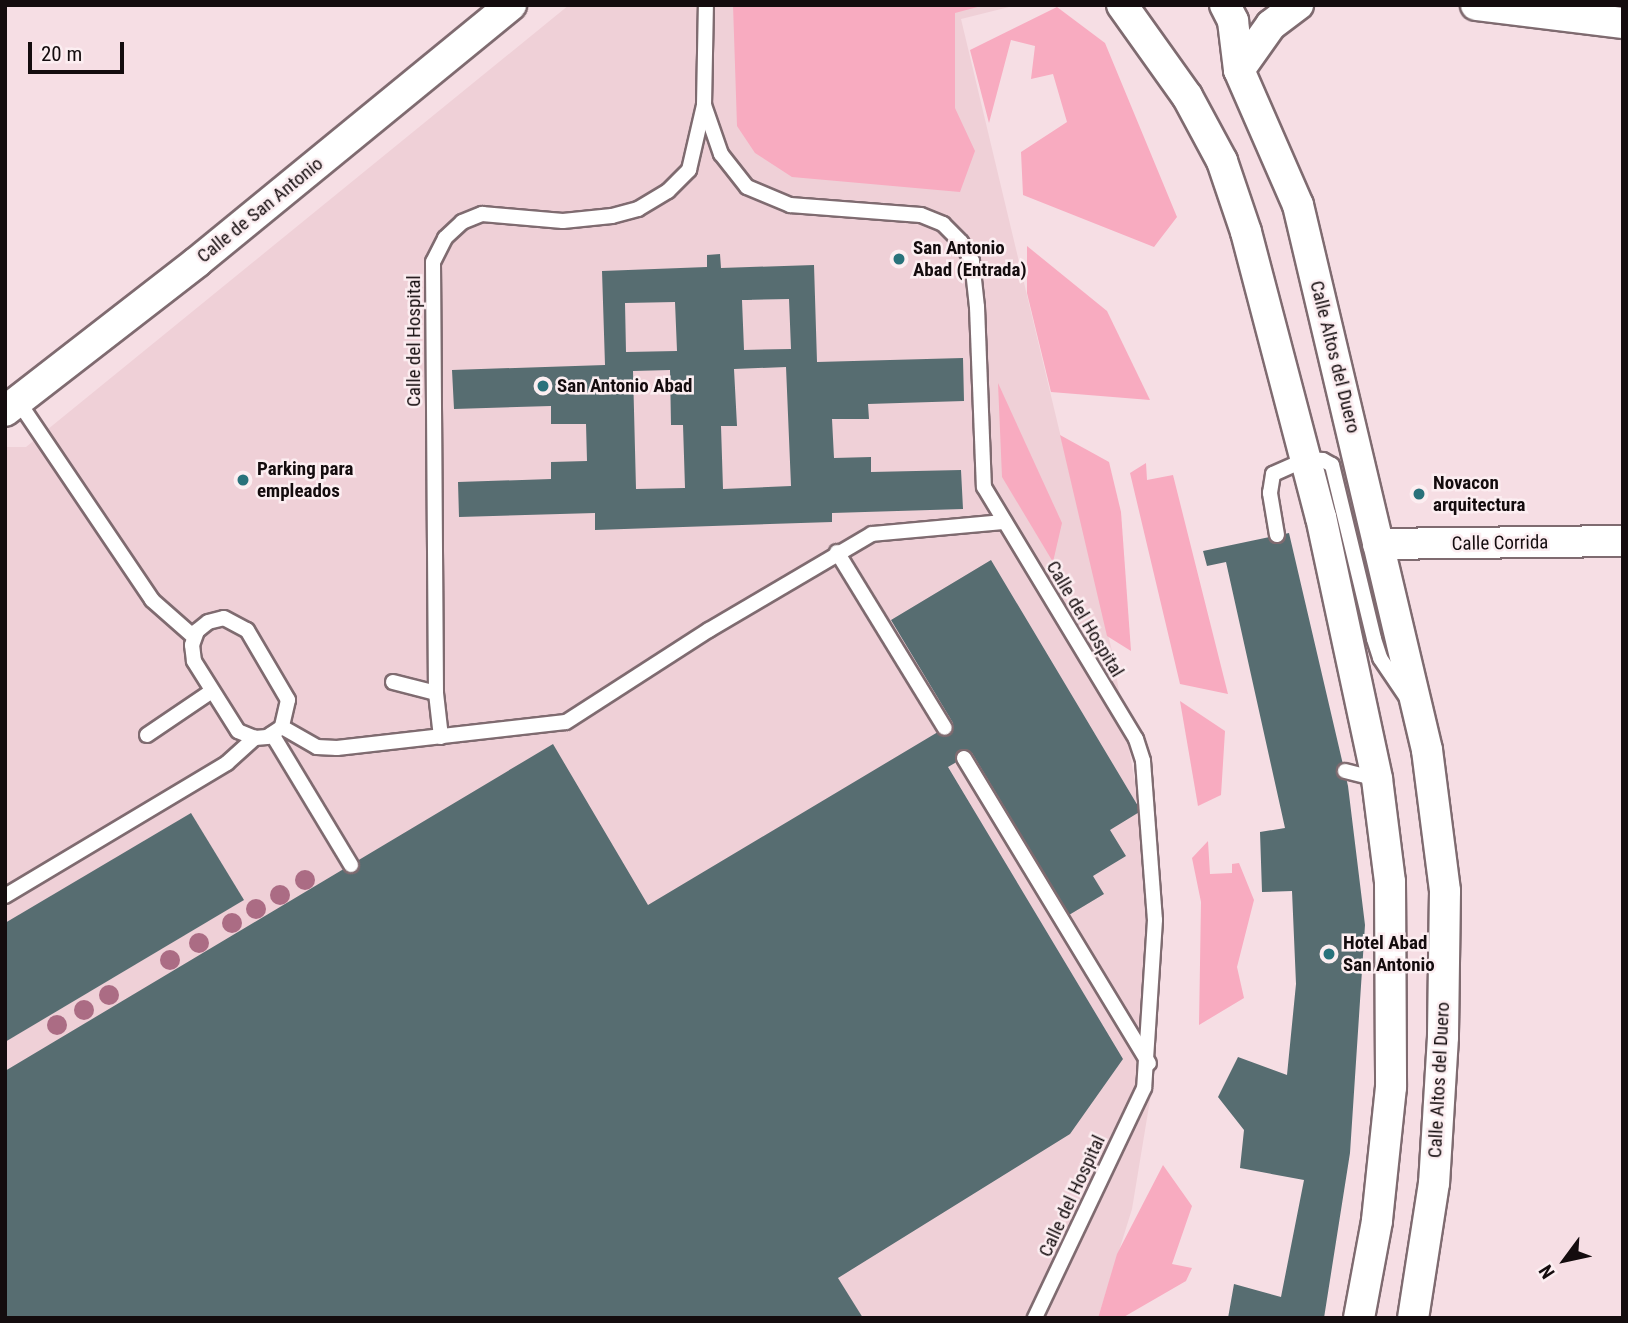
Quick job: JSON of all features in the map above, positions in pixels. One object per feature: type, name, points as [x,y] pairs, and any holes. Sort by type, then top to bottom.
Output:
[{"type":"street","name":"Calle de San Antonio","points":[[12,406],[197,262],[511,5]]},
{"type":"street","name":"Calle Altos del Duero","points":[[1225,5],[1233,21],[1239,70],[1298,205],[1420,718],[1445,891],[1443,1037],[1434,1183],[1413,1318]]},
{"type":"street","points":[[1239,70],[1271,25],[1298,5]]},
{"type":"street","points":[[1476,5],[1623,23]]},
{"type":"street","points":[[1133,10],[1187,96],[1222,161],[1247,232],[1307,459],[1377,779],[1390,882],[1391,1087],[1377,1221],[1359,1318]]},
{"type":"street","name":"Calle Corrida","points":[[1378,544],[1623,541]]},
{"type":"lane","name":"Calle del Hospital","points":[[441,737],[436,693],[433,262],[445,238],[461,222],[482,214],[563,221],[638,209],[668,191],[689,170],[704,105],[706,5]]},
{"type":"lane","name":"Calle del Hospital","points":[[704,105],[721,154],[747,187],[790,205],[921,215],[943,224],[961,242],[972,261],[978,307],[984,487],[1136,739],[1143,761],[1155,920],[1149,1063],[1144,1088],[1035,1318]]},
{"type":"lane","points":[[12,406],[152,600],[194,637]]},
{"type":"lane","points":[[1277,535],[1270,493],[1273,474],[1307,459]]},
{"type":"lane","name":"Calle Altos del Duero","points":[[1307,459],[1332,466],[1380,658],[1420,718]]},
{"type":"lane","points":[[5,896],[227,763],[255,738],[277,730],[317,747],[441,737],[566,722],[837,552],[872,534],[1004,522]]},
{"type":"lane","points":[[837,552],[945,727]]},
{"type":"lane","points":[[255,738],[237,731],[194,661],[194,637],[202,626],[216,619],[233,620],[247,630],[288,700],[277,730],[351,865]]},
{"type":"lane","points":[[393,682],[436,693]]},
{"type":"lane","points":[[147,735],[212,691]]},
{"type":"lane","points":[[964,758],[1149,1063]]},
{"type":"lane","points":[[1345,771],[1377,779]]},
{"type":"shaded area","points":[[569,5],[1017,5],[961,19],[1112,651],[1161,931],[1150,1100],[1132,1209],[1098,1318],[5,1318],[5,447],[26,447]]},
{"type":"shaded area","points":[[733,5],[985,5],[955,13],[955,108],[975,151],[960,192],[792,177],[755,153],[737,126]]},
{"type":"shaded area","points":[[1057,7],[1105,43],[1177,217],[1154,247],[1023,195],[1021,152],[1067,122],[1053,74],[1031,79],[1035,46],[1011,40],[989,123],[970,50]]},
{"type":"shaded area","points":[[1027,246],[1107,311],[1150,400],[1051,392],[1027,293]]},
{"type":"shaded area","points":[[998,383],[1062,523],[1053,562],[1002,477]]},
{"type":"shaded area","points":[[1060,435],[1109,462],[1121,512],[1131,651],[1107,636]]},
{"type":"shaded area","points":[[1146,463],[1147,480],[1173,475],[1228,694],[1180,684],[1130,473]]},
{"type":"shaded area","points":[[1180,701],[1225,731],[1221,795],[1198,806]]},
{"type":"shaded area","points":[[1208,841],[1210,874],[1232,873],[1232,864],[1239,863],[1254,900],[1237,967],[1244,998],[1199,1025],[1201,902],[1192,858]]},
{"type":"shaded area","points":[[1163,1165],[1192,1206],[1172,1264],[1192,1268],[1186,1281],[1122,1318],[1098,1318],[1117,1254]]},
{"type":"building","name":"San Antonio Abad","points":[[720,254],[721,268],[814,265],[817,362],[963,358],[964,401],[868,404],[869,419],[832,419],[834,458],[871,457],[871,472],[961,470],[963,509],[832,513],[832,522],[595,530],[595,513],[459,517],[458,482],[551,479],[551,462],[587,461],[586,424],[551,424],[551,406],[454,409],[452,370],[605,365],[602,271],[707,267],[707,255]],"holes":[[[789,299],[791,349],[744,350],[742,300]],[[675,302],[677,351],[626,352],[625,303]],[[786,367],[791,486],[723,489],[721,426],[737,426],[734,369]],[[670,370],[671,425],[683,425],[685,488],[636,489],[633,371]]]},
{"type":"building","name":"Hotel Abad San Antonio","points":[[1289,533],[1348,786],[1365,925],[1350,1153],[1324,1318],[1228,1318],[1234,1284],[1281,1297],[1304,1180],[1240,1168],[1244,1130],[1218,1097],[1238,1057],[1287,1075],[1296,984],[1292,891],[1262,892],[1260,832],[1285,828],[1226,562],[1207,566],[1203,551]]},
{"type":"building","points":[[991,560],[1141,811],[1110,830],[1126,856],[1093,876],[1104,894],[1069,915],[972,753],[948,767],[1123,1059],[1070,1134],[838,1278],[863,1318],[5,1318],[5,1071],[553,744],[648,905],[953,723],[891,620]]},
{"type":"building","points":[[191,813],[244,900],[5,1042],[5,923]]},
{"type":"place","name":"San Antonio Abad (Entrada)","points":[[899,259]]},
{"type":"place","name":"San Antonio Abad","points":[[543,386]]},
{"type":"place","name":"Parking para empleados","points":[[243,480]]},
{"type":"place","name":"Novacon arquitectura","points":[[1419,494]]},
{"type":"place","name":"Hotel Abad San Antonio","points":[[1329,954]]}]
